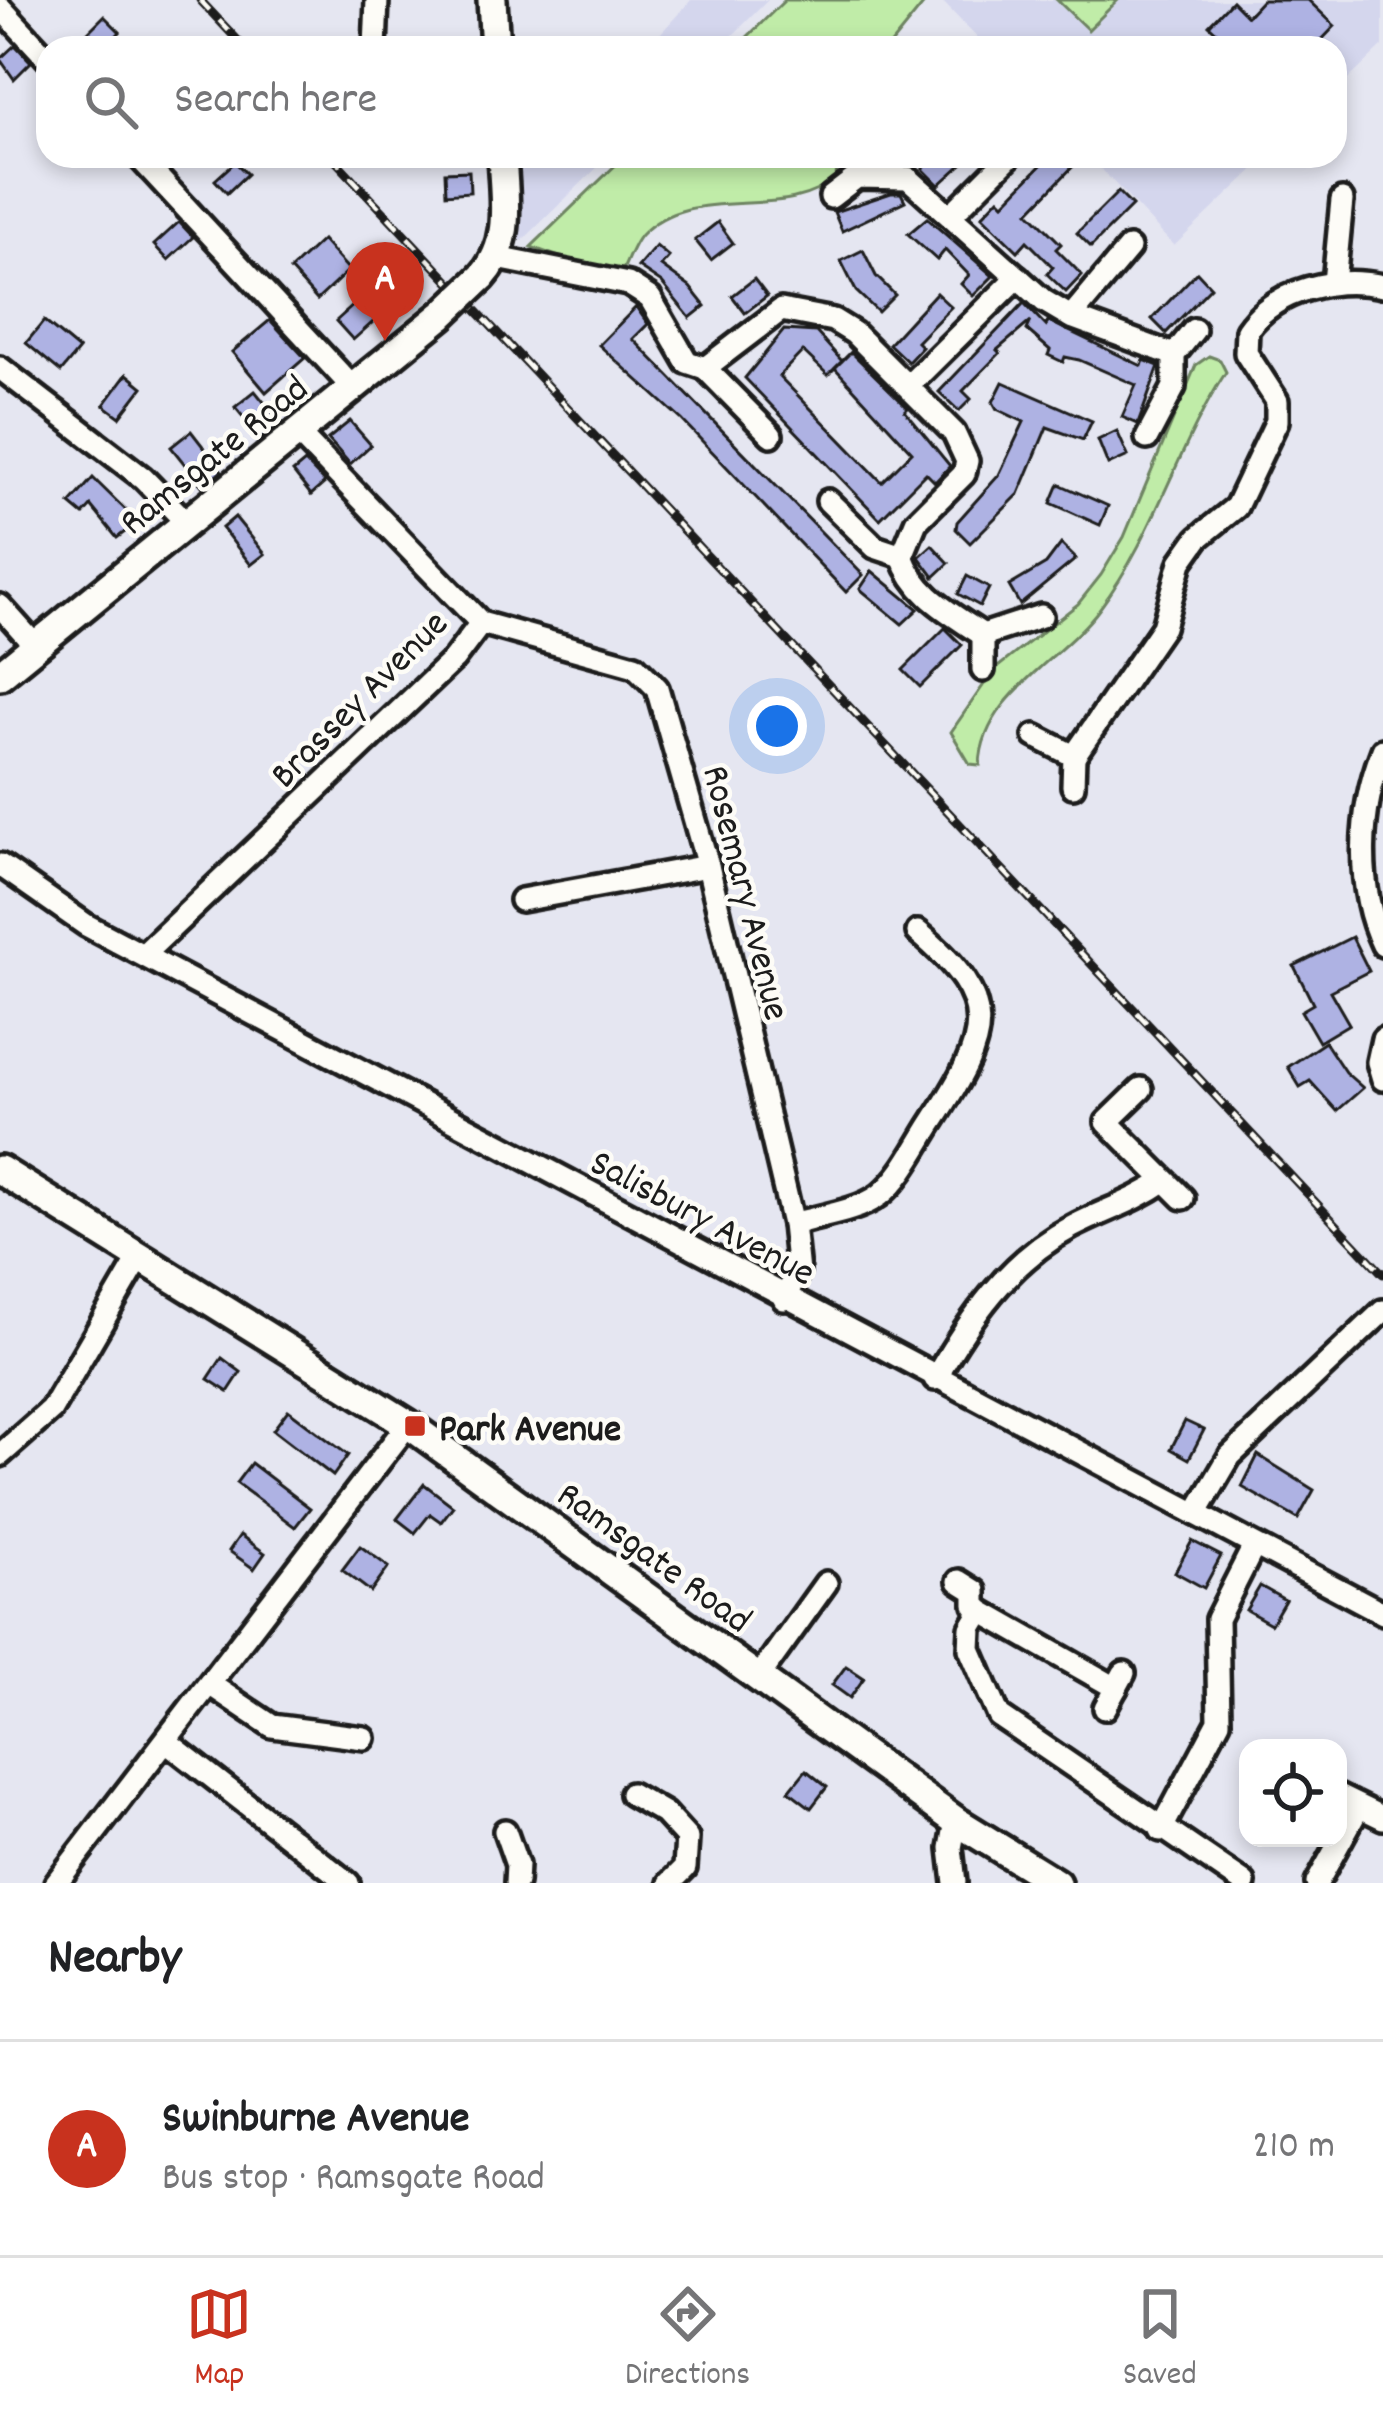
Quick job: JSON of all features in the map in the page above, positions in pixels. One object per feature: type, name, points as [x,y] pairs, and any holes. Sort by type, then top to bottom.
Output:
[{"type":"main road","points":[[492,0],[494,36]]},
{"type":"main road","points":[[489,268],[506,224],[503,168]]},
{"type":"main road","name":"Ramsgate Road","points":[[0,675],[442,315],[489,268]]},
{"type":"main road","name":"Ramsgate Road","points":[[0,1169],[408,1424],[956,1821],[1056,1883]]},
{"type":"street","points":[[375,36],[376,0]]},
{"type":"street","points":[[0,8],[36,46]]},
{"type":"street","points":[[149,168],[353,388]]},
{"type":"street","points":[[831,197],[853,168]]},
{"type":"street","points":[[863,168],[908,178],[1070,317],[1174,356]]},
{"type":"street","points":[[951,215],[991,168]]},
{"type":"street","points":[[1334,283],[1342,200]]},
{"type":"street","points":[[1070,317],[1129,248]]},
{"type":"street","points":[[489,268],[628,284],[650,298],[687,362],[705,368],[771,435]]},
{"type":"street","points":[[908,386],[1018,277]]},
{"type":"street","points":[[1073,786],[1074,756],[1163,627],[1181,562],[1198,538],[1235,507],[1277,421],[1277,400],[1246,353],[1247,330],[1280,300],[1334,283],[1383,286]]},
{"type":"street","points":[[705,368],[781,310],[805,311],[854,333],[954,433],[967,461],[964,474],[916,522],[902,556],[910,578],[936,605],[983,634],[1041,616]]},
{"type":"street","points":[[1147,438],[1174,387],[1174,356],[1193,330]]},
{"type":"street","points":[[0,368],[111,453],[187,523]]},
{"type":"street","name":"Brassey Avenue","points":[[145,953],[454,659],[481,622],[298,434]]},
{"type":"street","points":[[828,501],[875,547],[902,556]]},
{"type":"street","points":[[0,605],[34,645]]},
{"type":"street","name":"Rosemary Avenue","points":[[481,622],[635,666],[657,688],[708,866],[793,1224],[798,1272],[784,1299]]},
{"type":"street","points":[[983,634],[983,670]]},
{"type":"street","points":[[1035,736],[1074,756]]},
{"type":"street","points":[[1383,750],[1364,834],[1372,916],[1383,945]]},
{"type":"street","name":"Salisbury Avenue","points":[[0,865],[55,906],[934,1379],[1383,1613]]},
{"type":"street","points":[[521,900],[708,866]]},
{"type":"street","points":[[793,1224],[866,1204],[881,1194],[974,1058],[979,1016],[972,995],[950,958],[918,932]]},
{"type":"street","points":[[1383,1039],[1378,1062],[1383,1079]]},
{"type":"street","points":[[1141,1089],[1107,1122],[1183,1198]]},
{"type":"street","points":[[934,1379],[992,1291],[1016,1266],[1067,1229],[1135,1202],[1164,1180]]},
{"type":"street","points":[[0,1455],[51,1410],[140,1257]]},
{"type":"street","points":[[1196,1514],[1230,1456],[1379,1315]]},
{"type":"street","points":[[56,1883],[408,1424]]},
{"type":"street","points":[[1161,1830],[1220,1721],[1217,1619],[1254,1546]]},
{"type":"street","points":[[959,1581],[975,1591],[975,1605],[981,1611],[1120,1680],[1105,1708]]},
{"type":"street","points":[[758,1678],[827,1582]]},
{"type":"street","points":[[981,1611],[971,1628],[970,1649],[998,1716],[1244,1883]]},
{"type":"street","points":[[211,1685],[272,1726],[364,1738]]},
{"type":"street","points":[[166,1741],[348,1883]]},
{"type":"street","points":[[631,1793],[664,1813],[687,1838],[685,1868],[670,1883]]},
{"type":"street","points":[[1347,1800],[1383,1818]]},
{"type":"street","points":[[1317,1883],[1360,1807]]},
{"type":"street","points":[[955,1883],[951,1848],[956,1821]]},
{"type":"street","points":[[505,1831],[517,1865],[516,1883]]},
{"type":"shaded area","points":[[691,0],[768,0],[732,36],[660,34]]},
{"type":"shaded area","points":[[941,0],[1383,0],[1383,46],[1347,80],[1347,36],[976,36]]},
{"type":"shaded area","points":[[513,168],[597,168],[522,241],[516,234]]},
{"type":"shaded area","points":[[1100,168],[1255,168],[1174,246]]},
{"type":"green space","points":[[785,0],[927,0],[898,36],[748,36]]},
{"type":"green space","points":[[1057,0],[1118,0],[1088,30]]},
{"type":"green space","points":[[613,168],[837,168],[836,177],[792,199],[686,209],[662,219],[638,239],[619,278],[531,247]]},
{"type":"green space","points":[[1209,356],[1220,360],[1226,372],[1136,552],[1084,627],[1009,698],[984,741],[980,765],[970,764],[951,732],[994,670],[1078,604],[1101,575],[1124,537],[1196,365]]},
{"type":"building","points":[[1262,0],[1308,0],[1335,26],[1325,36],[1221,36],[1209,25],[1232,1],[1247,16]]},
{"type":"building","points":[[104,16],[120,32],[116,36],[84,36]]},
{"type":"building","points":[[15,45],[31,62],[14,79],[0,59]]},
{"type":"building","points":[[228,168],[241,168],[247,174],[227,193],[215,180]]},
{"type":"building","points":[[924,168],[958,168],[939,185]]},
{"type":"building","points":[[1038,168],[1071,168],[1029,212],[1061,244],[1056,249],[1082,275],[1066,292],[1047,274],[1053,267],[1027,241],[1018,251],[982,216],[999,198],[1004,203]]},
{"type":"building","points":[[469,171],[470,192],[446,194],[445,172]]},
{"type":"building","points":[[1118,192],[1132,206],[1091,247],[1077,233]]},
{"type":"building","points":[[901,193],[905,201],[842,231],[834,212]]},
{"type":"building","points":[[927,218],[993,276],[973,296],[961,284],[969,275],[945,250],[937,260],[908,234]]},
{"type":"building","points":[[179,222],[193,237],[168,260],[154,245]]},
{"type":"building","points":[[718,222],[733,243],[711,260],[695,240]]},
{"type":"building","points":[[322,240],[349,270],[317,300],[290,270]]},
{"type":"building","points":[[656,246],[669,257],[661,266],[690,287],[705,306],[690,318],[662,283],[638,267]]},
{"type":"building","points":[[863,250],[876,276],[895,295],[878,312],[856,291],[841,261]]},
{"type":"building","points":[[1197,272],[1211,287],[1166,333],[1152,319]]},
{"type":"building","points":[[754,279],[767,296],[745,313],[732,296]]},
{"type":"building","points":[[375,286],[392,305],[353,340],[336,321]]},
{"type":"building","points":[[936,293],[951,307],[917,342],[922,347],[908,362],[889,344]]},
{"type":"building","points":[[1024,303],[1046,326],[1048,321],[1142,366],[1144,360],[1159,366],[1138,424],[1122,417],[1136,385],[1079,360],[1065,357],[1063,362],[1048,355],[1050,350],[1027,330],[1031,321],[997,350],[1000,353],[963,391],[971,399],[959,411],[939,392]]},
{"type":"building","points":[[636,307],[648,324],[633,339],[863,575],[846,592],[682,420],[599,345]]},
{"type":"building","points":[[270,320],[305,358],[266,392],[232,352]]},
{"type":"building","points":[[44,321],[79,350],[61,372],[26,343]]},
{"type":"building","points":[[784,330],[816,332],[842,361],[851,352],[908,408],[905,411],[950,466],[935,482],[926,473],[880,519],[745,378]],"holes":[[[803,351],[828,375],[835,368],[912,452],[882,482],[779,376]]]},
{"type":"building","points":[[127,374],[143,387],[120,417],[104,405]]},
{"type":"building","points":[[1003,382],[1092,421],[1083,440],[1047,427],[1019,494],[970,543],[956,529],[957,522],[999,475],[1024,422],[997,409],[993,402]]},
{"type":"building","points":[[255,391],[281,423],[261,439],[235,407]]},
{"type":"building","points":[[350,421],[371,445],[350,464],[328,439]]},
{"type":"building","points":[[191,431],[222,471],[203,487],[171,447]]},
{"type":"building","points":[[1117,431],[1128,456],[1108,465],[1098,440]]},
{"type":"building","points":[[305,462],[325,483],[311,495],[293,472]]},
{"type":"building","points":[[93,478],[138,522],[117,538],[91,506],[83,515],[70,504]]},
{"type":"building","points":[[1059,484],[1108,506],[1100,525],[1051,503]]},
{"type":"building","points":[[235,517],[265,554],[251,565],[222,528]]},
{"type":"building","points":[[1061,544],[1076,559],[1020,605],[1009,586],[1046,564]]},
{"type":"building","points":[[932,545],[949,563],[934,577],[919,557]]},
{"type":"building","points":[[872,571],[918,609],[902,624],[860,589]]},
{"type":"building","points":[[967,576],[989,588],[980,606],[958,594]]},
{"type":"building","points":[[945,628],[962,645],[920,687],[903,670]]},
{"type":"building","points":[[1352,937],[1369,971],[1330,991],[1349,1024],[1319,1042],[1301,1011],[1313,1004],[1294,966]]},
{"type":"building","points":[[1325,1042],[1345,1072],[1363,1088],[1337,1111],[1310,1081],[1300,1087],[1288,1067]]},
{"type":"building","points":[[222,1358],[241,1372],[228,1392],[208,1379]]},
{"type":"building","points":[[288,1410],[348,1455],[333,1476],[273,1430]]},
{"type":"building","points":[[1185,1421],[1204,1430],[1189,1459],[1171,1449]]},
{"type":"building","points":[[1258,1455],[1314,1490],[1298,1519],[1242,1487]]},
{"type":"building","points":[[251,1463],[310,1508],[295,1527],[236,1483]]},
{"type":"building","points":[[424,1484],[453,1506],[441,1522],[430,1514],[415,1533],[397,1519]]},
{"type":"building","points":[[240,1535],[265,1553],[254,1569],[229,1551]]},
{"type":"building","points":[[1192,1541],[1221,1556],[1204,1588],[1175,1572]]},
{"type":"building","points":[[360,1546],[389,1567],[371,1592],[342,1570]]},
{"type":"building","points":[[1260,1586],[1285,1600],[1271,1624],[1246,1610]]},
{"type":"building","points":[[846,1666],[864,1678],[850,1698],[832,1685]]},
{"type":"building","points":[[806,1770],[827,1787],[811,1808],[789,1791]]},
{"type":"railway","points":[[200,0],[234,36]]},
{"type":"railway","points":[[342,168],[1383,1274]]},
{"type":"place","name":"Swinburne Avenue","points":[[385,341]]},
{"type":"place","name":"Park Avenue","points":[[415,1426]]}]
